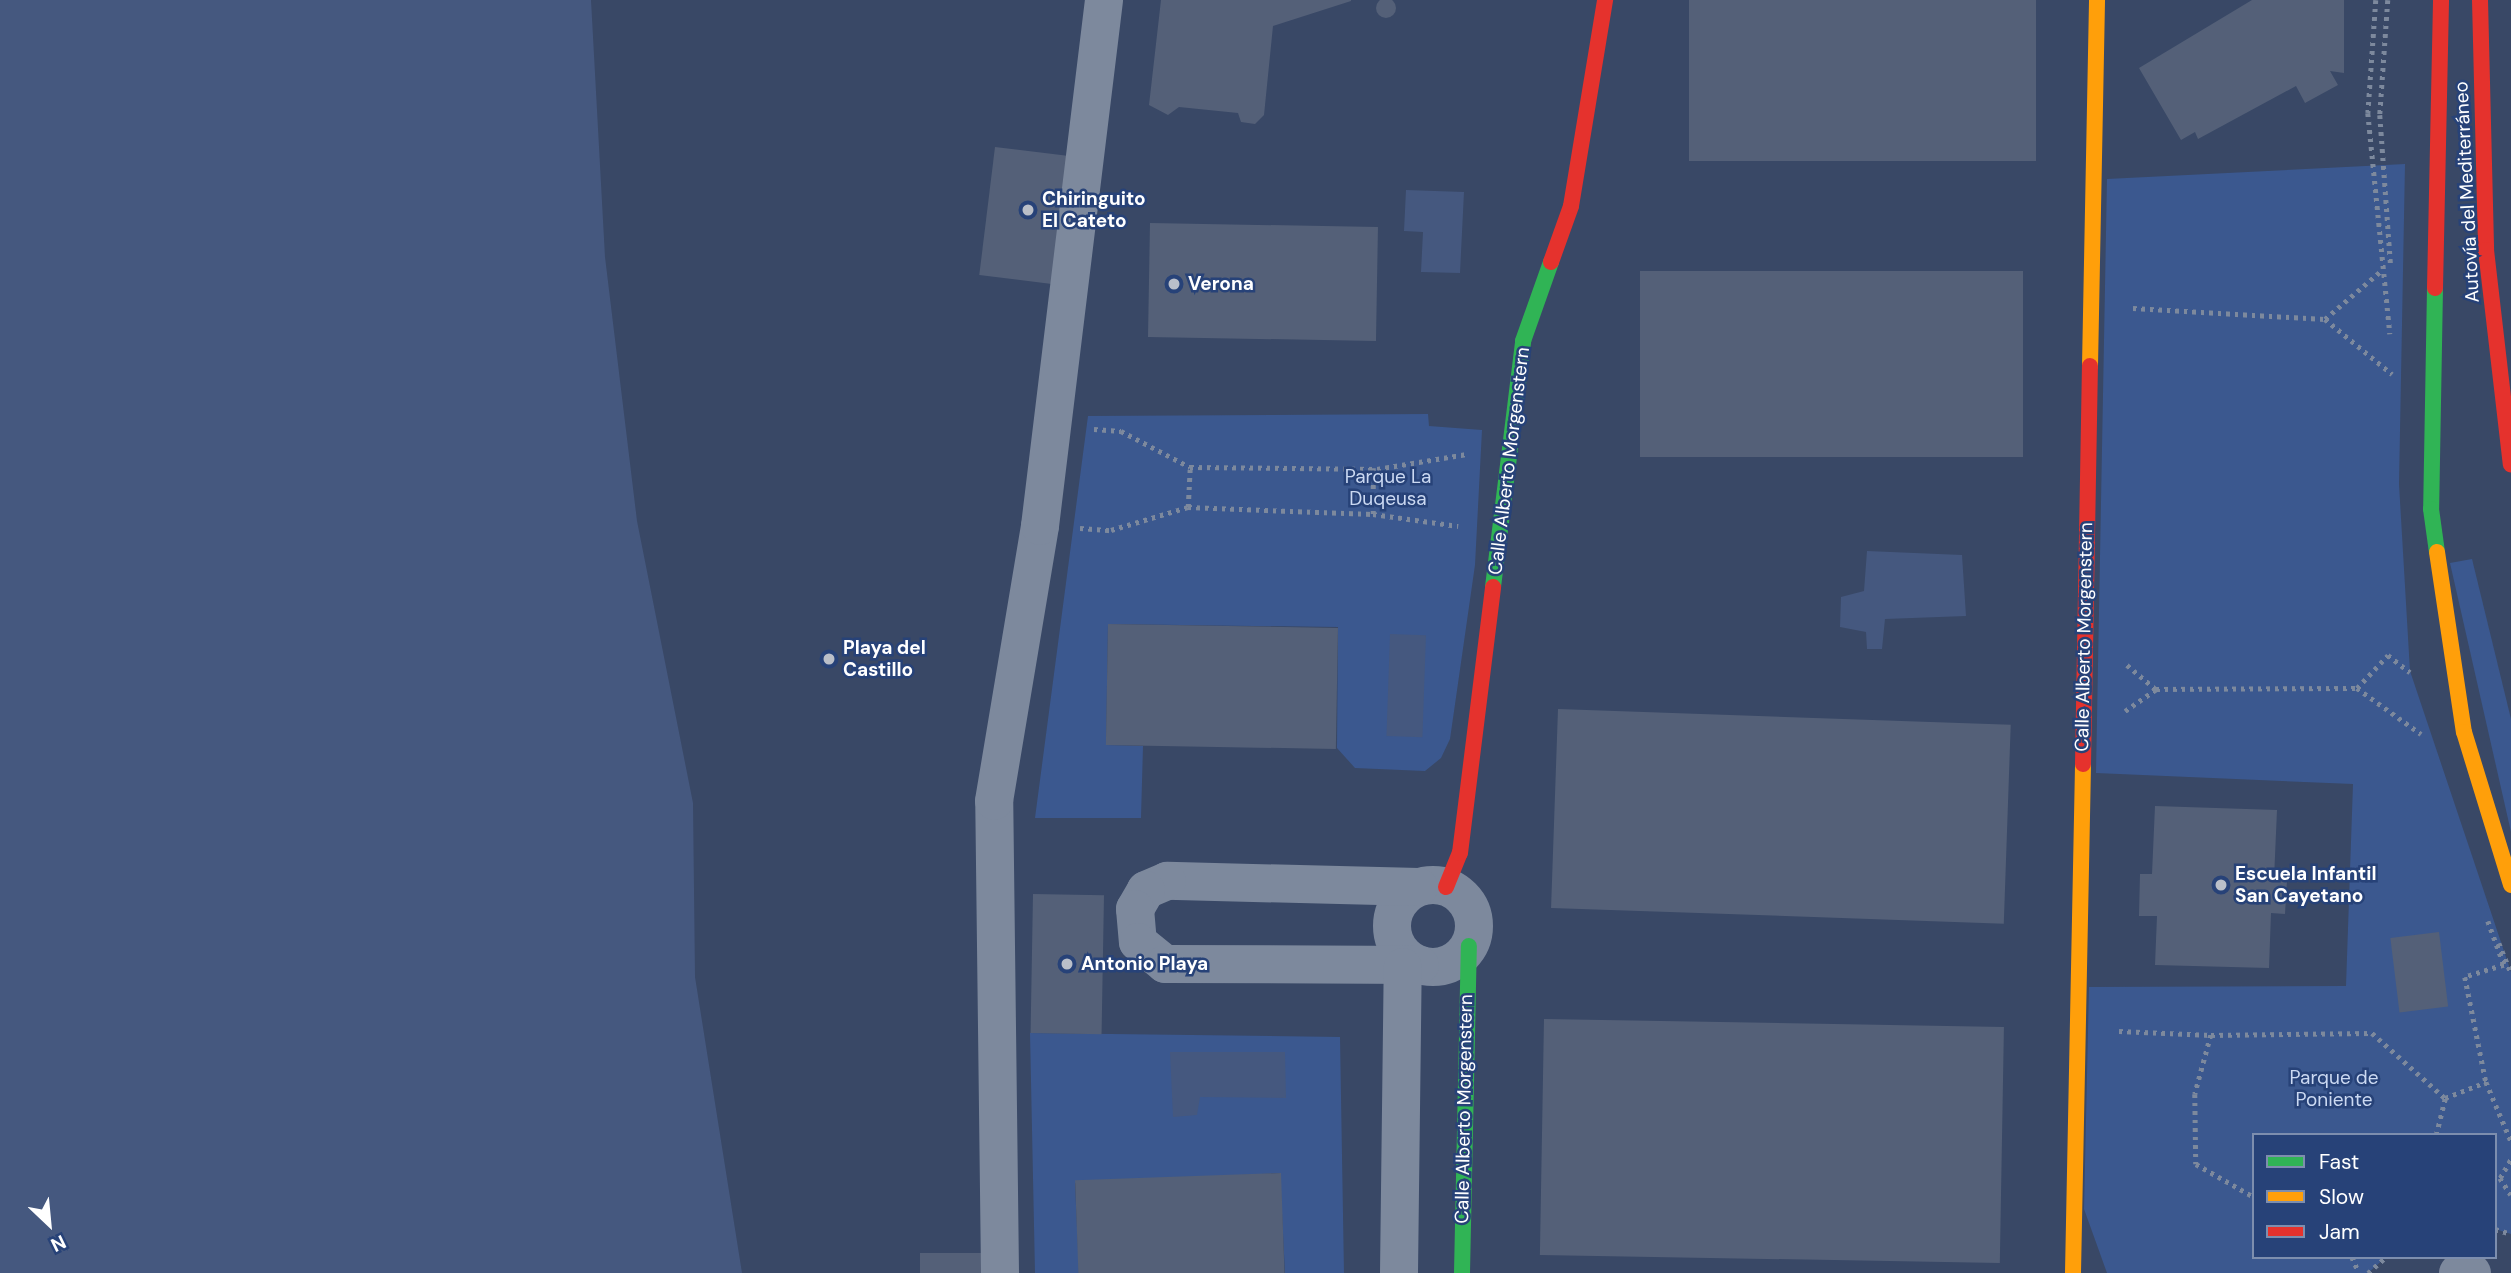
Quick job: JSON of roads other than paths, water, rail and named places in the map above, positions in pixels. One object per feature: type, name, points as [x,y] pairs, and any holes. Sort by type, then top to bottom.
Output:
[{"type":"main road","name":"Calle Alberto Morgenstern","points":[[1433,887],[1460,853],[1523,341],[1571,206],[1605,0]]},
{"type":"main road","name":"Calle Alberto Morgenstern","points":[[2073,1273],[2097,0]]},
{"type":"main road","points":[[2441,0],[2431,509],[2464,732],[2511,885]]},
{"type":"main road","name":"Autovía del Mediterráneo","points":[[2480,0],[2486,250],[2511,465]]},
{"type":"main road","name":"Calle Alberto Morgenstern","points":[[1462,1273],[1469,946]]},
{"type":"street","points":[[1000,1273],[994,801],[1040,526],[1104,0]]},
{"type":"street","points":[[1433,887],[1167,881],[1146,890],[1135,909],[1138,942],[1165,964],[1447,964],[1469,946]]},
{"type":"street","name":"Calle Alberto Morgenstern","points":[[1412,966],[1400,951],[1391,927],[1399,902],[1433,887],[1473,918],[1469,946]]},
{"type":"street","points":[[1399,1273],[1412,966]]},
{"type":"street","points":[[2458,1273],[2472,1273]]},
{"type":"place","name":"Chiringuito El Cateto","points":[[1028,210]]},
{"type":"place","name":"Verona","points":[[1174,284]]},
{"type":"place","name":"Playa del Castillo","points":[[829,659]]},
{"type":"place","name":"Escuela Infantil San Cayetano","points":[[2221,885]]},
{"type":"place","name":"Antonio Playa","points":[[1067,964]]},
{"type":"park label","name":"Parque La Duqeusa","points":[[1388,488]]},
{"type":"park label","name":"Parque de Poniente","points":[[2334,1089]]}]
